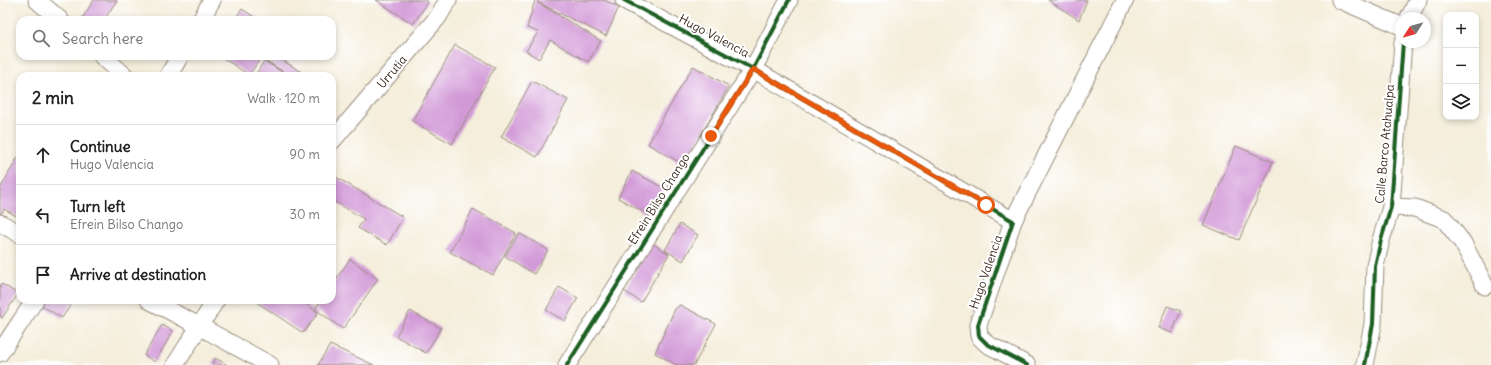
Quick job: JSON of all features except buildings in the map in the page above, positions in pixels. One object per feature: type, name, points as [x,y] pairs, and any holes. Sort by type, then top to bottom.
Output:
[{"type":"street","points":[[37,0],[55,16]]},
{"type":"street","points":[[202,16],[212,0]]},
{"type":"street","name":"Urrutia","points":[[336,136],[438,17],[448,0]]},
{"type":"street","name":"Hugo Valencia","points":[[624,0],[753,69],[1013,221],[978,325],[979,336],[987,344],[1027,365]]},
{"type":"street","name":"Efrein Bilso Chango","points":[[567,365],[753,69],[789,0]]},
{"type":"street","points":[[1013,221],[1125,0]]},
{"type":"street","points":[[1340,0],[1395,23]]},
{"type":"street","points":[[1412,12],[1418,0]]},
{"type":"street","name":"Calle Barco Atahualpa","points":[[1365,365],[1373,324],[1375,266],[1391,207],[1403,48]]},
{"type":"street","points":[[107,60],[120,72]]},
{"type":"street","points":[[170,72],[178,60]]},
{"type":"street","points":[[1391,207],[1414,208],[1444,219],[1463,243],[1485,286]]},
{"type":"street","points":[[0,223],[16,232]]},
{"type":"street","points":[[0,352],[32,304]]},
{"type":"street","points":[[157,304],[270,365]]},
{"type":"street","points":[[175,365],[213,304]]},
{"type":"cycle path","points":[[624,0],[753,69],[1013,221],[978,325],[979,336],[987,344],[1027,365]]},
{"type":"cycle path","points":[[567,365],[753,69],[789,0]]},
{"type":"cycle path","points":[[1365,365],[1373,324],[1375,266],[1391,207],[1403,48]]},
{"type":"route","points":[[711,136],[753,69],[986,205]]}]
